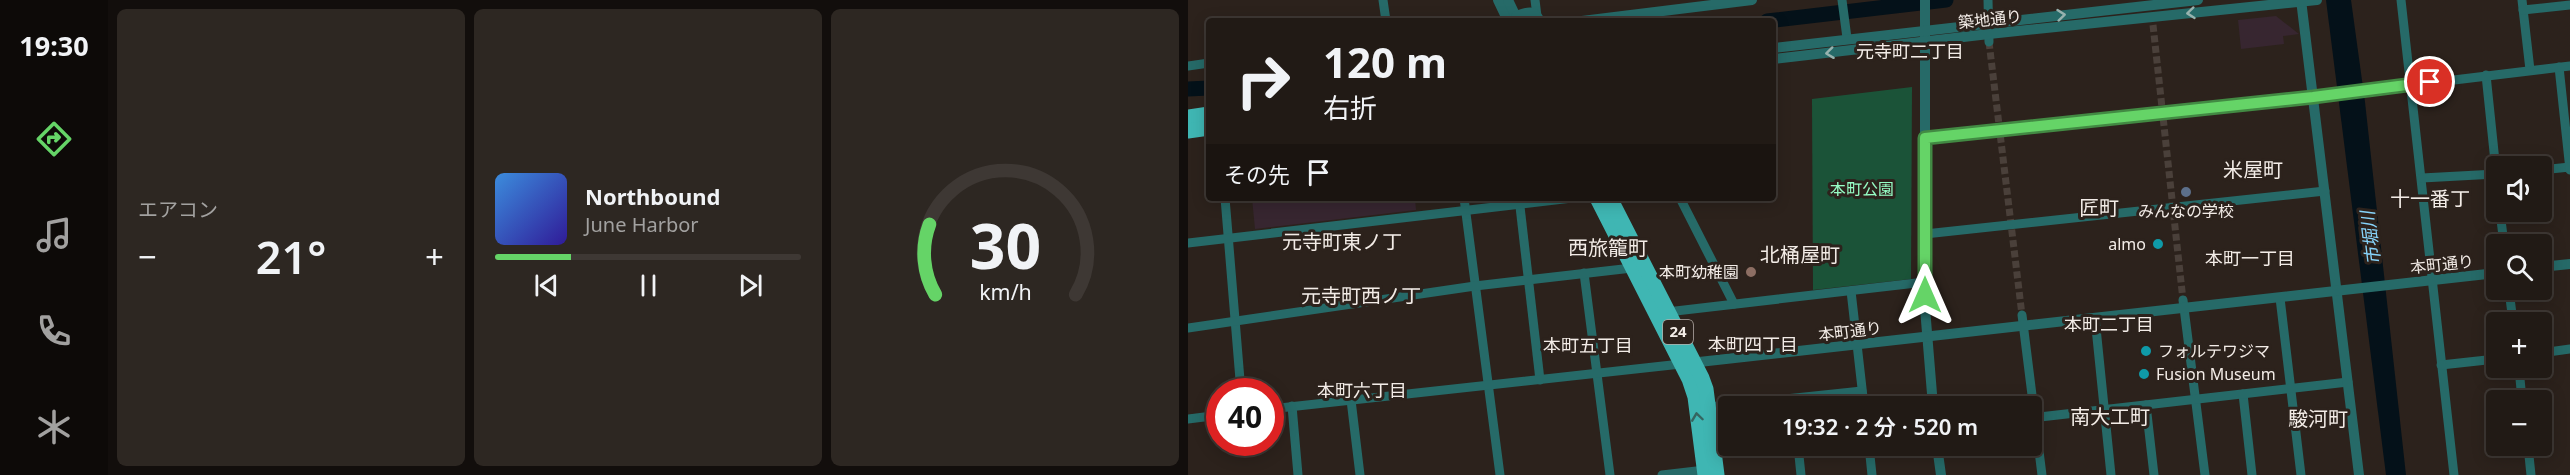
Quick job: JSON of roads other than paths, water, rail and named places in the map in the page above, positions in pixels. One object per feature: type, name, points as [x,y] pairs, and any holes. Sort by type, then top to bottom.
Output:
[{"type":"highway","points":[[1188,109],[1206,108]]},
{"type":"highway","points":[[1188,117],[1206,114]]},
{"type":"highway","points":[[1188,131],[1206,128]]},
{"type":"highway","name":"24","points":[[1598,201],[1632,268],[1687,364],[1706,389],[1715,454],[1709,473]]},
{"type":"highway","name":"24","points":[[1612,201],[1667,312],[1687,364],[1709,473]]},
{"type":"street","points":[[1383,0],[1386,18]]},
{"type":"street","points":[[1498,0],[1512,18]]},
{"type":"street","points":[[1508,0],[1513,18]]},
{"type":"street","points":[[1535,0],[1539,18]]},
{"type":"street","points":[[1600,18],[1693,3],[1752,0]]},
{"type":"street","points":[[1988,0],[1989,32]]},
{"type":"street","name":"築地通り","points":[[1776,59],[1925,42],[2198,0]]},
{"type":"street","name":"築地通り","points":[[1776,48],[1925,30],[1989,32],[2318,0]]},
{"type":"street","points":[[2401,0],[2454,475]]},
{"type":"street","points":[[2305,1],[2313,97],[2359,475]]},
{"type":"street","points":[[1842,2],[1846,38]]},
{"type":"street","points":[[1925,4],[1925,282],[1932,396]]},
{"type":"street","points":[[2530,70],[2522,5],[2570,4]]},
{"type":"street","points":[[1517,18],[1528,11],[1539,18]]},
{"type":"street","points":[[1188,66],[1206,63]]},
{"type":"street","points":[[1925,138],[2313,97],[2570,66]]},
{"type":"street","points":[[2552,169],[2570,168],[2559,67]]},
{"type":"street","points":[[2486,75],[2494,156]]},
{"type":"street","points":[[2422,178],[2486,174]]},
{"type":"street","points":[[1926,234],[2325,191]]},
{"type":"street","points":[[1225,201],[1240,378]]},
{"type":"street","points":[[1464,201],[1500,475]]},
{"type":"street","points":[[1188,243],[1466,211],[1519,201],[1540,380]]},
{"type":"street","points":[[1682,201],[1734,304]]},
{"type":"street","points":[[2552,266],[2570,264]]},
{"type":"street","points":[[1188,328],[1475,286],[1632,268]]},
{"type":"street","points":[[1584,273],[1610,475]]},
{"type":"street","name":"本町通り","points":[[1284,407],[1857,345],[2023,321],[2095,318],[2184,304],[2280,298],[2486,274]]},
{"type":"street","points":[[1667,312],[1925,282]]},
{"type":"street","points":[[1851,291],[1863,396]]},
{"type":"street","points":[[2280,298],[2301,475]]},
{"type":"street","points":[[2184,304],[2205,475]]},
{"type":"street","points":[[2095,318],[2111,475]]},
{"type":"street","points":[[2023,321],[2031,396]]},
{"type":"street","points":[[2552,351],[2570,349]]},
{"type":"street","points":[[2441,365],[2486,360]]},
{"type":"street","points":[[2042,417],[2348,382]]},
{"type":"street","points":[[1709,408],[1862,390]]},
{"type":"street","points":[[2243,394],[2252,475]]},
{"type":"street","points":[[1351,400],[1360,475]]},
{"type":"street","points":[[2146,405],[2154,475]]},
{"type":"street","points":[[1292,406],[1298,475]]},
{"type":"street","points":[[1188,419],[1206,417]]},
{"type":"street","points":[[1798,456],[1802,475]]},
{"type":"street","points":[[1870,456],[1872,475]]},
{"type":"street","points":[[1938,456],[1941,475]]},
{"type":"street","points":[[2039,456],[2042,475]]},
{"type":"street","points":[[2529,456],[2531,475]]},
{"type":"street","points":[[1662,475],[1709,473]]},
{"type":"water","name":"市堀川","points":[[2326,0],[2351,0],[2365,102],[2406,475],[2386,475]]},
{"type":"waterway","points":[[1776,20],[1946,0]]},
{"type":"waterway","points":[[1188,89],[1206,88]]},
{"type":"tunnel","points":[[2153,25],[2183,300]]},
{"type":"tunnel","points":[[1989,42],[2022,315]]},
{"type":"place","name":"みんなの学校","points":[[2186,192]]},
{"type":"place","name":"almo","points":[[2158,244]]},
{"type":"place","name":"本町幼稚園","points":[[1751,272]]},
{"type":"place","name":"フォルテワジマ","points":[[2146,351]]},
{"type":"place","name":"Fusion Museum","points":[[2144,374]]},
{"type":"district","name":"元寺町二丁目","points":[[1910,52]]},
{"type":"district","name":"米屋町","points":[[2253,170]]},
{"type":"district","name":"十一番丁","points":[[2430,199]]},
{"type":"district","name":"匠町","points":[[2099,208]]},
{"type":"district","name":"元寺町東ノ丁","points":[[1342,242]]},
{"type":"district","name":"西旅籠町","points":[[1608,248]]},
{"type":"district","name":"北桶屋町","points":[[1800,255]]},
{"type":"district","name":"本町一丁目","points":[[2250,259]]},
{"type":"district","name":"元寺町西ノ丁","points":[[1361,296]]},
{"type":"district","name":"本町二丁目","points":[[2109,325]]},
{"type":"district","name":"本町四丁目","points":[[1753,345]]},
{"type":"district","name":"本町五丁目","points":[[1588,346]]},
{"type":"district","name":"本町六丁目","points":[[1362,391]]},
{"type":"district","name":"南大工町","points":[[2110,417]]},
{"type":"district","name":"駿河町","points":[[2318,419]]},
{"type":"park label","name":"本町公園","points":[[1862,189]]}]
